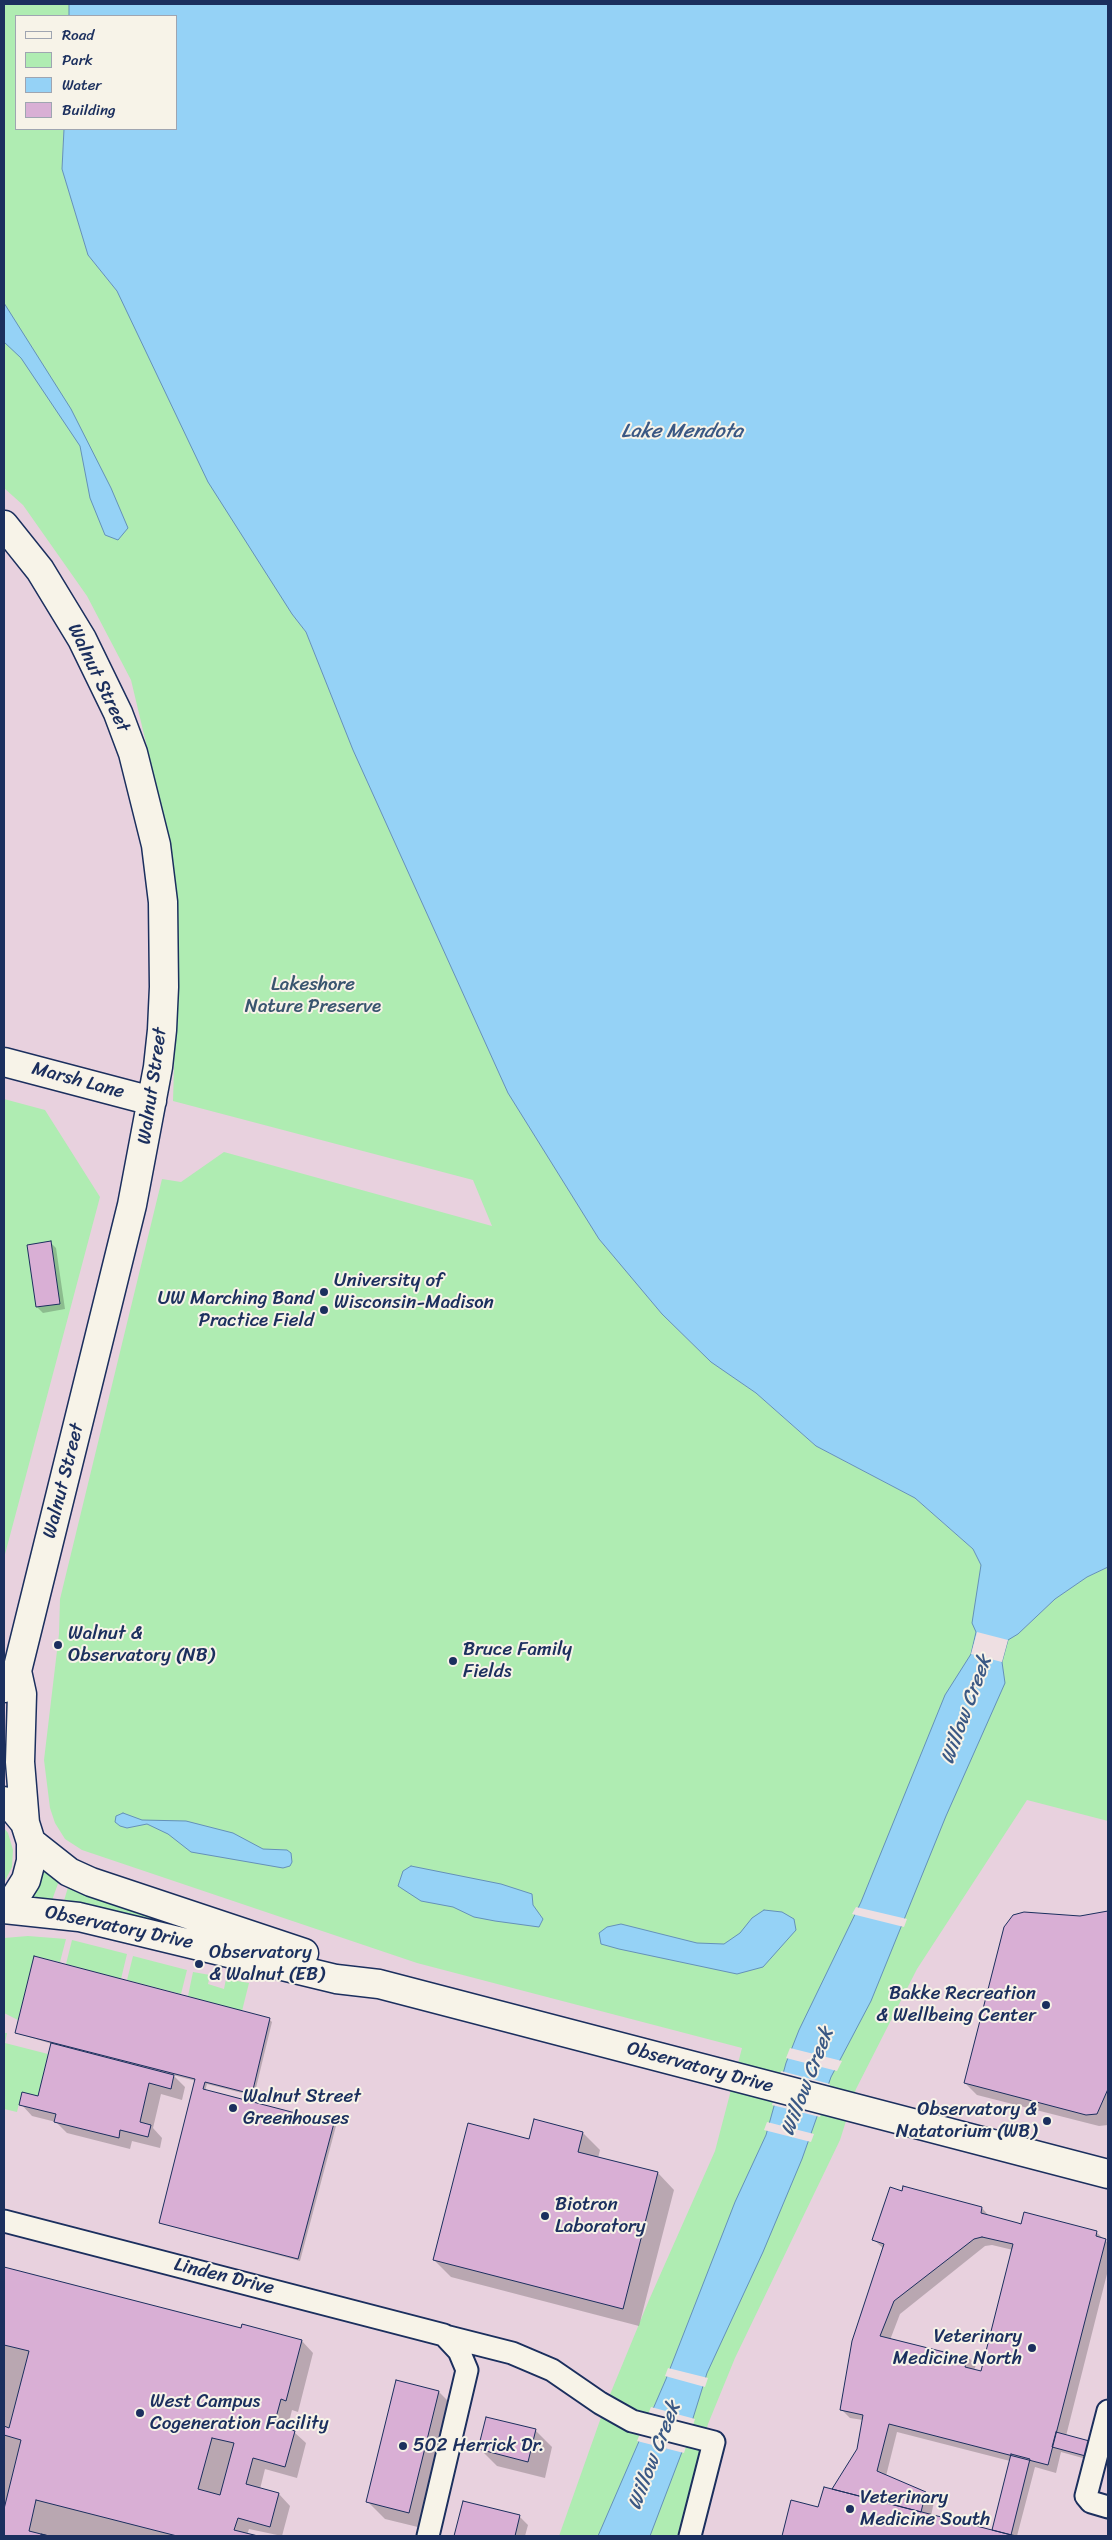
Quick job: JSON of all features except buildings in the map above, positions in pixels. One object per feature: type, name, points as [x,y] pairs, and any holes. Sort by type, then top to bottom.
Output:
[{"type":"street","name":"Walnut Street","points":[[4,525],[40,570],[86,647],[118,713],[133,753],[145,795],[156,846],[163,902],[162,1030],[152,1100],[132,1205],[10,1680],[22,1694],[20,1762],[31,1861],[26,1880],[16,1896],[4,1907]]},
{"type":"street","name":"Marsh Lane","points":[[4,1062],[152,1100]]},
{"type":"street","name":"Observatory Drive","points":[[4,1800],[11,1806],[28,1832],[69,1872],[91,1882],[340,1966],[379,1984]]},
{"type":"street","name":"Observatory Drive","points":[[4,1907],[79,1917],[336,1978],[379,1984],[1108,2174]]},
{"type":"street","name":"Linden Drive","points":[[4,2221],[448,2339],[512,2353],[552,2370],[600,2403],[639,2423],[714,2442],[690,2536]]},
{"type":"street","points":[[428,2536],[467,2370],[464,2361],[448,2339]]},
{"type":"street","points":[[1096,2498],[1108,2411]]},
{"type":"shaded area","name":"University of Wisconsin-Madison","points":[[4,4],[69,4],[69,15],[15,15],[15,130],[64,130],[62,169],[662,1314],[816,1446],[915,1498],[973,1549],[972,1623],[1108,1567],[1108,2536],[4,2536]]},
{"type":"green space","name":"Lakeshore Nature Preserve","points":[[4,4],[69,4],[69,15],[15,15],[15,130],[64,130],[62,169],[88,255],[117,291],[292,614],[306,632],[353,750],[508,1093],[599,1239],[662,1314],[711,1362],[756,1393],[816,1446],[915,1498],[973,1549],[1018,1634],[1055,1599],[1087,1577],[1108,1567],[1108,1821],[1027,1800],[917,1969],[856,2089],[840,2140],[735,2358],[708,2424],[678,2536],[559,2536],[604,2409],[649,2300],[715,2151],[742,2048],[417,1963],[82,1850],[65,1839],[55,1823],[50,1808],[44,1760],[59,1634],[60,1599],[162,1179],[181,1182],[224,1152],[492,1226],[473,1180],[173,1101],[177,966],[167,831],[131,680],[87,596],[23,505],[4,488]]},
{"type":"green space","points":[[4,1099],[45,1110],[100,1197],[4,1558]]},
{"type":"green space","points":[[4,1828],[8,1833],[13,1850],[12,1867],[4,1883]]},
{"type":"green space","points":[[44,1867],[60,1878],[51,1903],[31,1901]]},
{"type":"green space","points":[[69,1884],[229,1938],[63,1904]]},
{"type":"green space","points":[[28,1936],[66,1939],[60,1962],[34,1956],[18,2020],[4,2013],[4,1938]]},
{"type":"green space","points":[[72,1940],[127,1954],[121,1979],[66,1964]]},
{"type":"green space","points":[[133,1956],[187,1970],[181,1994],[127,1980]]},
{"type":"green space","points":[[193,1972],[210,1975],[208,1984],[224,1989],[226,1979],[249,1983],[242,2011],[188,1996]]},
{"type":"green space","points":[[4,2033],[7,2033],[5,2043],[48,2054],[38,2096],[22,2092],[17,2112],[4,2109]]},
{"type":"water","name":"Lake Mendota","points":[[69,4],[1108,4],[1108,1567],[1087,1577],[1055,1599],[1018,1634],[1008,1640],[1002,1662],[1005,1683],[946,1816],[871,2001],[831,2077],[802,2159],[763,2252],[707,2373],[685,2444],[650,2536],[598,2536],[666,2379],[735,2202],[766,2135],[786,2063],[799,2030],[861,1902],[945,1695],[971,1654],[976,1632],[972,1623],[981,1565],[973,1549],[915,1498],[816,1446],[756,1393],[711,1362],[662,1314],[599,1239],[508,1093],[353,750],[306,632],[292,614],[208,482],[117,291],[88,255],[62,169],[64,130],[178,130],[178,15],[69,15]]},
{"type":"water","points":[[4,303],[71,409],[111,488],[128,528],[118,540],[105,535],[90,498],[80,446],[21,358],[4,342]]},
{"type":"water","points":[[123,1813],[142,1820],[186,1821],[233,1833],[263,1849],[287,1850],[291,1853],[292,1862],[290,1866],[283,1868],[191,1852],[168,1834],[147,1824],[127,1828],[120,1826],[115,1822],[116,1816]]},
{"type":"water","points":[[411,1866],[501,1884],[532,1894],[533,1905],[543,1919],[539,1927],[495,1921],[474,1917],[453,1907],[421,1901],[398,1886],[403,1871]]},
{"type":"water","points":[[764,1910],[782,1912],[794,1919],[796,1930],[763,1967],[737,1974],[601,1944],[599,1933],[607,1927],[621,1924],[697,1943],[724,1944],[740,1933],[752,1918]]},
{"type":"pier","points":[[977,1632],[1008,1640],[1002,1662],[971,1654]]},
{"type":"pier","points":[[856,1907],[907,1919],[904,1927],[852,1914]]},
{"type":"pier","points":[[790,2048],[842,2061],[837,2071],[786,2058]]},
{"type":"pier","points":[[781,2071],[830,2084],[820,2117],[772,2105]]},
{"type":"pier","points":[[767,2122],[814,2134],[811,2142],[764,2130]]},
{"type":"pier","points":[[668,2368],[708,2378],[705,2387],[665,2376]]},
{"type":"pier","points":[[651,2407],[695,2419],[684,2453],[637,2441]]},
{"type":"place","name":"University of Wisconsin-Madison","points":[[324,1292]]},
{"type":"place","name":"UW Marching Band Practice Field","points":[[324,1310]]},
{"type":"place","name":"Walnut & Observatory (NB)","points":[[58,1645]]},
{"type":"place","name":"Bruce Family Fields","points":[[453,1661]]},
{"type":"place","name":"Observatory & Walnut (EB)","points":[[199,1964]]},
{"type":"place","name":"Bakke Recreation & Wellbeing Center","points":[[1046,2005]]},
{"type":"place","name":"Walnut Street Greenhouses","points":[[233,2108]]},
{"type":"place","name":"Observatory & Natatorium (WB)","points":[[1047,2121]]},
{"type":"place","name":"Biotron Laboratory","points":[[545,2216]]},
{"type":"place","name":"Veterinary Medicine North","points":[[1032,2348]]},
{"type":"place","name":"West Campus Cogeneration Facility","points":[[140,2413]]},
{"type":"place","name":"502 Herrick Dr.","points":[[403,2446]]},
{"type":"place","name":"Veterinary Medicine South","points":[[850,2509]]},
{"type":"water label","name":"Willow Creek","points":[[967,1710]]},
{"type":"water label","name":"Willow Creek","points":[[808,2082]]},
{"type":"water label","name":"Willow Creek","points":[[655,2456]]}]
